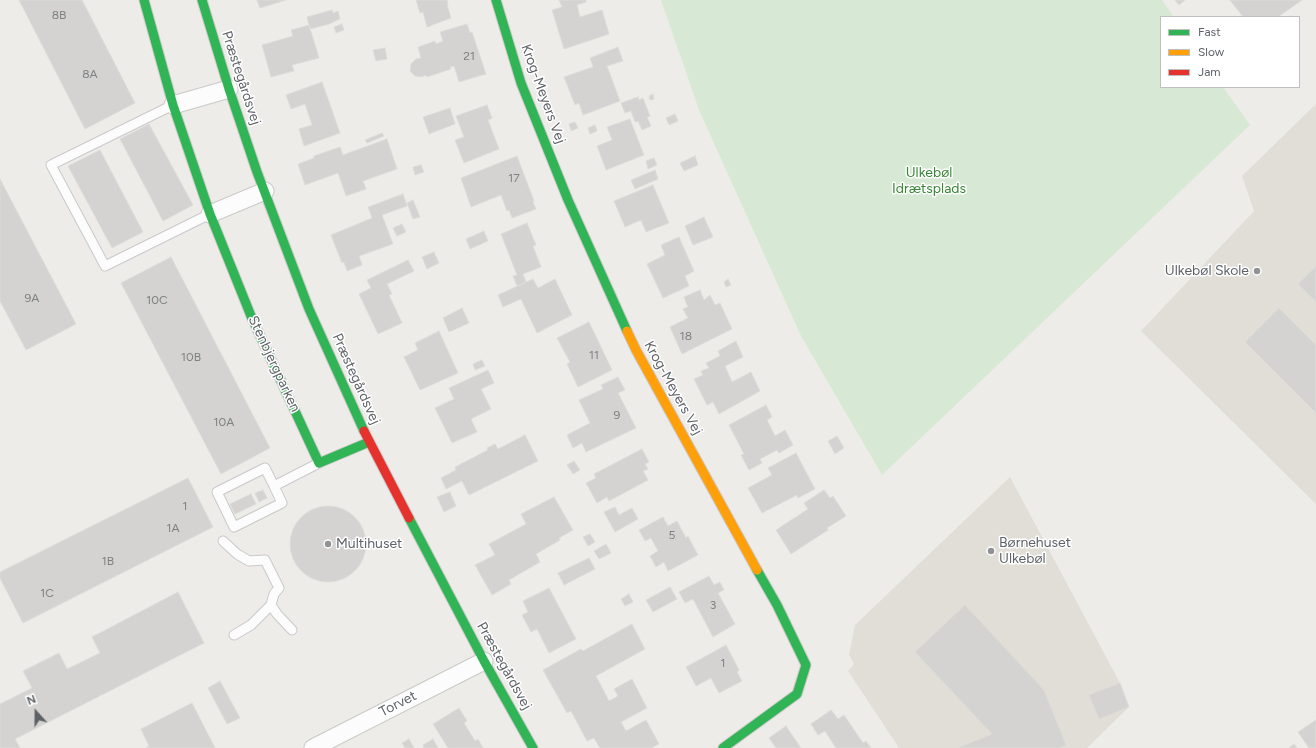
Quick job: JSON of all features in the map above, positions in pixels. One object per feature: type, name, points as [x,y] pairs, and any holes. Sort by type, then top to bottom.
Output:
[{"type":"street","name":"Stenbjergparken","points":[[144,0],[173,105],[210,214],[251,316],[319,463]]},
{"type":"street","name":"Præstegårdsvej","points":[[202,0],[229,89],[257,172],[309,309],[369,442],[484,661],[532,748]]},
{"type":"street","name":"Krog-Meyers Vej","points":[[496,0],[521,83],[568,200],[636,350],[777,605],[806,665],[797,694],[723,748]]},
{"type":"street","points":[[173,105],[229,89]]},
{"type":"street","points":[[210,214],[265,192]]},
{"type":"street","points":[[319,463],[369,442]]},
{"type":"street","name":"Torvet","points":[[313,748],[484,661]]},
{"type":"lane","points":[[173,105],[51,165],[105,266],[210,214]]},
{"type":"lane","points":[[274,486],[319,463]]},
{"type":"lane","points":[[265,468],[274,486],[282,503],[234,527],[217,492],[265,468]]},
{"type":"lane","points":[[223,540],[237,554],[250,561],[265,560],[279,588],[274,594],[270,605],[251,625],[234,634]]},
{"type":"lane","points":[[270,605],[292,630]]},
{"type":"shaded area","name":"Ulkebøl Skole","points":[[1316,104],[1316,504],[1141,331],[1254,211],[1242,176]]},
{"type":"shaded area","name":"Børnehuset Ulkebøl","points":[[1010,477],[1120,683],[1129,707],[1087,748],[899,748],[848,671],[854,664],[849,655],[855,625]]},
{"type":"green space","name":"Ulkebøl Idrætsplads","points":[[661,0],[1162,0],[1173,16],[1160,16],[1160,88],[1224,88],[1250,125],[882,475],[801,336],[699,110]]},
{"type":"building","points":[[19,0],[82,0],[135,103],[85,129]]},
{"type":"building","points":[[257,0],[286,0],[260,8]]},
{"type":"building","points":[[416,0],[447,0],[451,18],[427,27],[423,12],[420,13]]},
{"type":"building","points":[[559,0],[586,0],[586,2],[577,5],[580,17],[602,10],[609,34],[564,49],[552,10],[562,7]]},
{"type":"building","points":[[1175,0],[1185,0],[1179,5]]},
{"type":"building","points":[[1230,0],[1302,0],[1279,16],[1242,16]]},
{"type":"building","points":[[332,10],[333,13],[338,11],[340,19],[329,24],[310,29],[307,17]]},
{"type":"building","points":[[342,24],[344,30],[336,33],[334,27]]},
{"type":"building","points":[[467,24],[470,33],[472,32],[486,74],[459,82],[454,66],[450,67],[451,69],[427,77],[426,75],[421,77],[415,76],[410,71],[411,64],[416,59],[421,58],[418,47],[435,41],[436,44],[443,41],[440,32]]},
{"type":"building","points":[[309,25],[319,58],[292,65],[294,71],[271,77],[262,45],[293,36],[291,30]]},
{"type":"building","points":[[618,47],[623,61],[607,66],[620,101],[583,115],[579,103],[575,105],[564,77],[593,67],[590,58]]},
{"type":"building","points":[[385,48],[387,59],[376,61],[373,50]]},
{"type":"building","points":[[322,82],[340,133],[304,146],[299,129],[312,125],[305,104],[291,109],[286,95]]},
{"type":"building","points":[[653,94],[654,99],[650,100],[649,96]]},
{"type":"building","points":[[638,97],[639,100],[643,98],[650,116],[647,117],[651,126],[642,130],[638,121],[635,122],[631,111],[625,113],[621,103]]},
{"type":"building","points":[[487,105],[492,118],[488,120],[499,149],[464,163],[455,140],[464,137],[456,116]]},
{"type":"building","points":[[450,108],[455,124],[429,134],[423,117]]},
{"type":"building","points":[[675,114],[678,121],[669,125],[666,118]]},
{"type":"building","points":[[630,119],[644,155],[606,170],[597,146],[612,140],[607,127]]},
{"type":"building","points":[[575,122],[578,128],[571,131],[569,124]]},
{"type":"building","points":[[149,124],[193,205],[163,221],[120,139]]},
{"type":"building","points":[[595,125],[597,131],[590,134],[588,128]]},
{"type":"building","points":[[382,133],[384,136],[367,143],[365,140]]},
{"type":"building","points":[[387,139],[397,169],[363,181],[366,189],[346,196],[338,173],[305,185],[298,164],[314,158],[314,156],[340,147],[343,155]]},
{"type":"building","points":[[100,150],[143,232],[112,248],[68,166]]},
{"type":"building","points":[[517,156],[536,209],[512,218],[509,210],[507,211],[501,195],[471,207],[461,178]]},
{"type":"building","points":[[695,156],[698,165],[684,171],[680,163]]},
{"type":"building","points":[[654,158],[657,165],[648,169],[646,161]]},
{"type":"building","points":[[421,165],[424,172],[415,175],[413,167]]},
{"type":"building","points":[[655,170],[658,179],[635,189],[631,180]]},
{"type":"building","points":[[0,179],[76,324],[26,350],[0,301]]},
{"type":"building","points":[[653,185],[669,223],[646,232],[641,220],[625,227],[614,201]]},
{"type":"building","points":[[403,194],[407,206],[382,215],[393,244],[359,256],[362,265],[347,271],[344,262],[342,263],[331,235],[372,218],[368,207]]},
{"type":"building","points":[[413,200],[420,217],[413,219],[407,203]]},
{"type":"building","points":[[704,217],[713,237],[693,245],[685,226]]},
{"type":"building","points":[[527,223],[536,245],[533,246],[541,267],[523,274],[526,282],[517,286],[513,276],[517,275],[501,234]]},
{"type":"building","points":[[402,224],[406,232],[397,236],[393,228]]},
{"type":"building","points":[[484,231],[488,241],[470,249],[466,239]]},
{"type":"building","points":[[679,237],[694,271],[685,276],[689,286],[663,298],[647,264],[665,255],[661,245]]},
{"type":"building","points":[[434,252],[439,263],[427,269],[422,257]]},
{"type":"building","points":[[171,257],[270,448],[221,474],[121,283]]},
{"type":"building","points":[[408,260],[414,271],[387,284],[392,294],[389,295],[402,323],[378,334],[359,294],[371,288],[367,280]]},
{"type":"building","points":[[1316,266],[1316,302],[1298,284]]},
{"type":"building","points":[[533,279],[538,288],[555,279],[572,315],[537,333],[521,299],[503,307],[498,295]]},
{"type":"building","points":[[728,279],[731,285],[726,287],[724,282]]},
{"type":"building","points":[[700,290],[704,300],[710,295],[715,305],[720,303],[732,329],[682,354],[670,327],[688,318],[683,309],[688,307],[684,297]]},
{"type":"building","points":[[462,308],[469,323],[449,332],[443,318]]},
{"type":"building","points":[[1279,308],[1316,345],[1316,413],[1245,342]]},
{"type":"building","points":[[589,322],[612,370],[578,387],[567,364],[570,362],[557,338]]},
{"type":"building","points":[[439,331],[458,373],[420,390],[404,357],[418,350],[415,343]]},
{"type":"building","points":[[736,341],[743,357],[725,366],[732,382],[751,372],[760,391],[719,414],[713,402],[707,405],[694,379],[703,375],[701,371],[709,368],[706,363],[720,356],[718,351]]},
{"type":"building","points":[[482,360],[485,366],[475,370],[473,364]]},
{"type":"building","points":[[488,370],[494,383],[481,389],[491,409],[471,419],[477,432],[452,443],[435,408],[454,399],[449,388]]},
{"type":"building","points":[[618,377],[625,390],[618,393],[636,428],[586,452],[582,443],[573,448],[567,435],[590,423],[579,400],[603,389],[601,385]]},
{"type":"building","points":[[766,405],[772,417],[767,420],[775,436],[785,430],[793,445],[779,453],[777,450],[760,459],[762,463],[749,470],[741,455],[744,454],[729,425]]},
{"type":"building","points":[[525,435],[538,461],[469,495],[462,481],[446,489],[441,478],[456,470],[455,467],[488,450],[487,448],[495,444],[498,449]]},
{"type":"building","points":[[837,436],[844,448],[835,454],[828,441]]},
{"type":"building","points":[[642,449],[649,462],[645,464],[648,469],[643,471],[648,480],[609,501],[607,497],[597,503],[586,483],[596,478],[594,474]]},
{"type":"building","points":[[796,453],[815,489],[798,498],[797,495],[762,513],[748,488],[772,475],[768,468]]},
{"type":"building","points":[[574,461],[580,470],[573,474],[567,465]]},
{"type":"building","points":[[188,478],[213,527],[23,623],[0,578],[0,572]]},
{"type":"building","points":[[263,490],[267,498],[259,502],[255,493]]},
{"type":"building","points":[[824,490],[830,498],[833,496],[846,516],[827,528],[828,530],[791,554],[776,530],[808,509],[804,503]]},
{"type":"building","points":[[450,492],[456,506],[444,512],[437,497]]},
{"type":"building","points":[[251,494],[256,504],[235,514],[230,504]]},
{"type":"building","points":[[554,497],[573,530],[559,538],[560,540],[536,554],[540,562],[509,580],[511,584],[492,595],[475,565],[495,555],[489,544],[526,524],[521,514]]},
{"type":"building","name":"Multihuset","points":[[328,506],[343,509],[355,517],[363,529],[366,544],[363,559],[355,571],[343,579],[328,582],[313,579],[301,571],[293,559],[290,544],[293,529],[301,517],[313,509]]},
{"type":"building","points":[[615,507],[619,515],[632,508],[638,519],[615,532],[604,512]]},
{"type":"building","points":[[663,517],[668,526],[677,521],[686,538],[688,536],[698,555],[668,571],[664,562],[656,567],[650,556],[658,551],[651,538],[645,541],[639,530]]},
{"type":"building","points":[[590,534],[595,542],[588,546],[583,537]]},
{"type":"building","points":[[606,544],[611,553],[599,559],[594,551]]},
{"type":"building","points":[[589,558],[595,569],[564,585],[558,573]]},
{"type":"building","points":[[709,576],[714,585],[720,582],[724,590],[718,593],[735,624],[713,637],[693,599],[685,603],[679,592]]},
{"type":"building","points":[[670,587],[677,599],[653,612],[646,600]]},
{"type":"building","points":[[549,588],[576,639],[549,653],[537,629],[531,632],[522,615],[528,612],[523,601]]},
{"type":"building","points":[[178,592],[204,643],[15,739],[20,748],[0,748],[0,704],[32,688],[23,671],[59,653],[67,669],[100,653],[92,637]]},
{"type":"building","points":[[629,594],[633,602],[625,606],[621,599]]},
{"type":"building","points":[[965,605],[1044,690],[1066,745],[1059,748],[957,748],[992,734],[915,652]]},
{"type":"building","points":[[632,624],[645,649],[596,676],[609,701],[618,696],[614,689],[632,679],[647,708],[621,722],[626,731],[646,720],[659,744],[651,748],[600,748],[594,738],[587,741],[571,711],[567,713],[543,670],[581,649],[583,651]]},
{"type":"building","points":[[726,645],[739,670],[737,672],[742,681],[719,693],[711,678],[696,686],[686,667]]},
{"type":"building","points":[[220,681],[240,718],[227,724],[208,688]]},
{"type":"building","points":[[1120,683],[1129,707],[1099,719],[1089,695]]},
{"type":"building","points":[[192,703],[215,748],[146,748],[149,746],[141,729]]},
{"type":"building","points":[[459,708],[467,721],[464,723],[475,741],[478,739],[483,748],[448,748],[433,724]]},
{"type":"building","points":[[831,710],[838,719],[844,715],[863,743],[866,741],[871,748],[836,748],[825,731],[818,735],[811,724]]},
{"type":"building","points":[[1316,720],[1316,748],[1309,748],[1298,732]]},
{"type":"building","points":[[786,726],[801,748],[776,748],[769,738]]},
{"type":"building","points":[[409,739],[414,748],[405,748],[402,743]]},
{"type":"building","points":[[433,739],[438,748],[424,748],[423,745]]},
{"type":"building","points":[[1294,744],[1297,748],[1289,748]]},
{"type":"traffic: fast","points":[[144,0],[173,105],[210,214],[251,316],[319,463],[369,442]]},
{"type":"traffic: fast","points":[[202,0],[229,89],[257,172],[309,309],[364,431]]},
{"type":"traffic: fast","points":[[496,0],[521,83],[568,200],[627,331]]},
{"type":"traffic: fast","points":[[409,518],[484,661],[533,748]]},
{"type":"traffic: fast","points":[[723,748],[797,694],[806,665],[777,605],[757,570]]},
{"type":"traffic: slow","points":[[627,331],[757,570]]},
{"type":"traffic: jam","points":[[364,431],[409,518]]},
{"type":"place","name":"Ulkebøl Skole","points":[[1257,271]]},
{"type":"place","name":"Multihuset","points":[[328,544]]},
{"type":"place","name":"Børnehuset Ulkebøl","points":[[991,551]]}]
